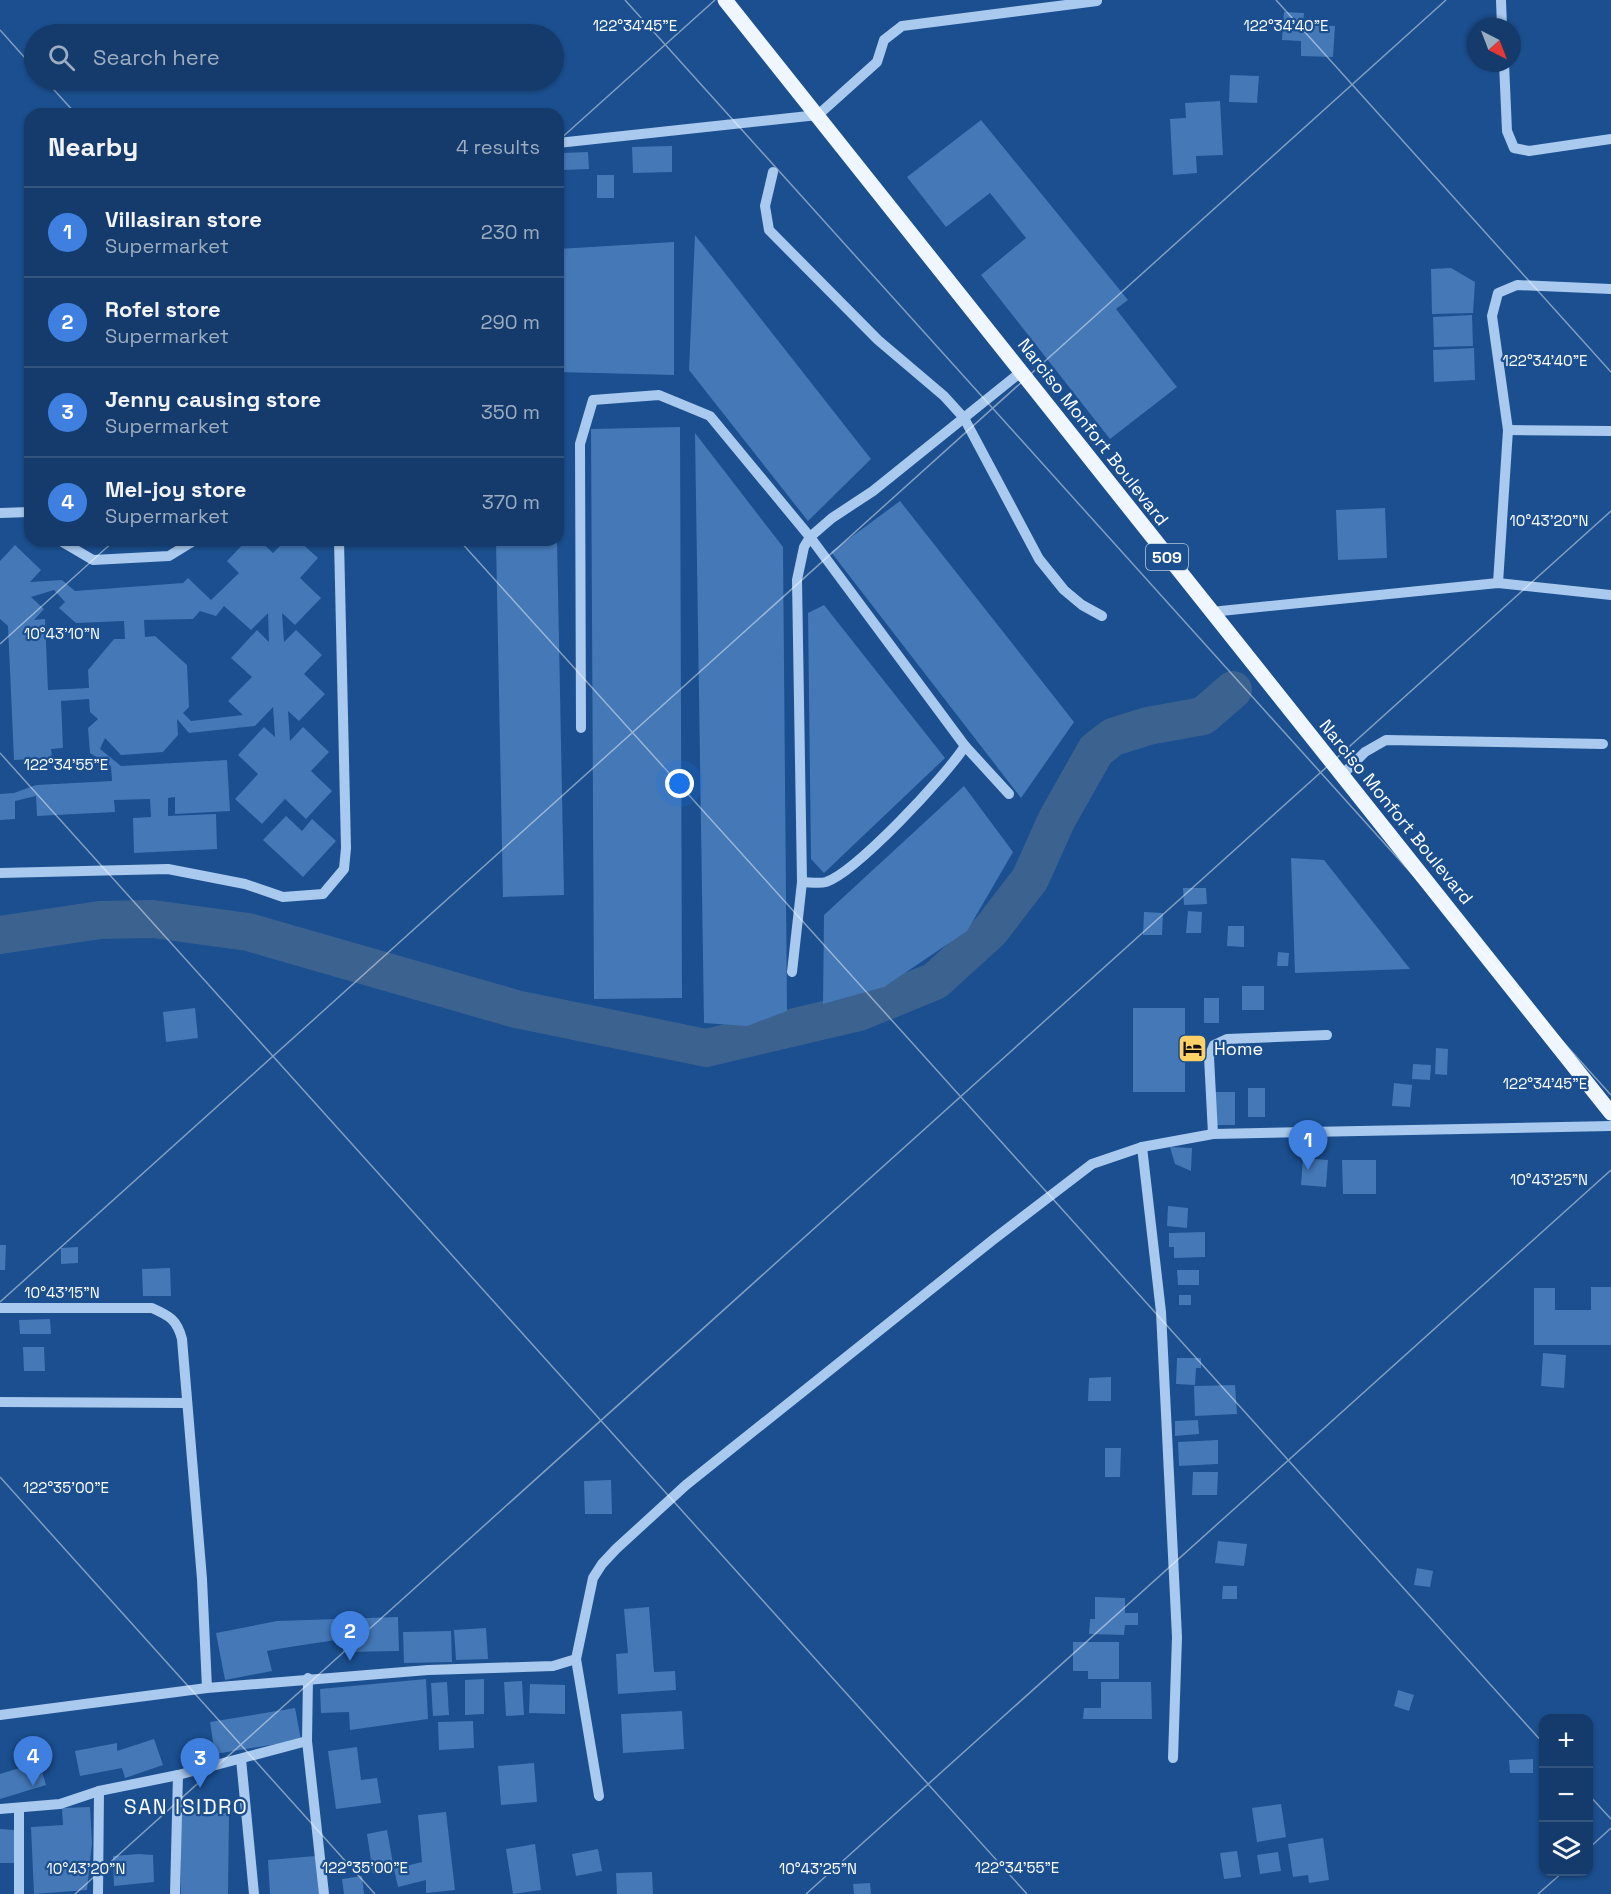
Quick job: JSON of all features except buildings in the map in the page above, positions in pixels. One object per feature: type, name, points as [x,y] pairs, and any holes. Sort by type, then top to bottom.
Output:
[{"type":"main road","name":"Narciso Monfort Boulevard","points":[[725,0],[1611,1113]]},
{"type":"street","points":[[1501,0],[1502,18]]},
{"type":"street","points":[[564,142],[818,115],[878,62],[884,40],[902,26],[1097,1]]},
{"type":"street","points":[[1504,72],[1507,130],[1514,148],[1529,151],[1611,139]]},
{"type":"street","points":[[773,172],[765,206],[769,230],[878,340],[944,396],[964,418],[1039,559],[1064,590],[1082,606],[1102,616]]},
{"type":"street","points":[[1497,583],[1508,430],[1492,316],[1498,293],[1517,285],[1611,289]]},
{"type":"street","points":[[792,972],[802,882],[797,580],[804,547],[810,537],[832,518],[873,491],[1021,372]]},
{"type":"street","points":[[581,728],[580,444],[593,400],[659,395],[710,416],[810,537],[965,746],[1009,794]]},
{"type":"street","points":[[1508,430],[1611,431]]},
{"type":"street","points":[[0,513],[24,512]]},
{"type":"street","points":[[18,513],[24,516]]},
{"type":"street","points":[[69,546],[93,560],[169,556],[185,546]]},
{"type":"street","points":[[0,873],[168,869],[245,884],[283,897],[323,894],[344,869],[346,848],[339,546]]},
{"type":"street","points":[[1211,612],[1497,583],[1611,595]]},
{"type":"street","points":[[1342,775],[1365,752],[1386,740],[1603,744]]},
{"type":"street","points":[[802,882],[824,883],[850,868],[948,772],[965,746]]},
{"type":"street","points":[[1213,1134],[1209,1057],[1214,1045],[1227,1039],[1327,1035]]},
{"type":"street","points":[[599,1796],[576,1659],[592,1578],[602,1564],[686,1485],[994,1239],[1092,1164],[1142,1147],[1213,1134],[1611,1126]]},
{"type":"street","points":[[1142,1147],[1161,1312],[1177,1637],[1173,1758]]},
{"type":"street","points":[[0,1308],[152,1308],[170,1316],[178,1324],[182,1339],[202,1579],[207,1688]]},
{"type":"street","points":[[0,1402],[187,1403]]},
{"type":"street","points":[[0,1715],[207,1688],[308,1678],[428,1670],[553,1666],[576,1659]]},
{"type":"street","points":[[308,1678],[307,1742],[324,1894]]},
{"type":"street","points":[[0,1809],[60,1804],[99,1791],[178,1775],[307,1742]]},
{"type":"street","points":[[241,1759],[254,1894]]},
{"type":"street","points":[[175,1894],[178,1775]]},
{"type":"street","points":[[98,1894],[99,1791]]},
{"type":"street","points":[[19,1809],[19,1894]]},
{"type":"waterway","points":[[0,935],[100,920],[153,919],[248,932],[516,1009],[706,1048],[859,1012],[935,981],[990,931],[1030,879],[1057,819],[1096,750],[1113,737],[1148,726],[1203,716],[1233,690]]},
{"type":"place","name":"Home","points":[[1193,1049]]},
{"type":"place","name":"Villasiran store","points":[[1308,1170]]},
{"type":"place","name":"Rofel store","points":[[350,1661]]},
{"type":"place","name":"Mel-joy store","points":[[33,1786]]},
{"type":"place","name":"Jenny causing store","points":[[200,1788]]},
{"type":"district","name":"SAN ISIDRO","points":[[186,1807]]}]
